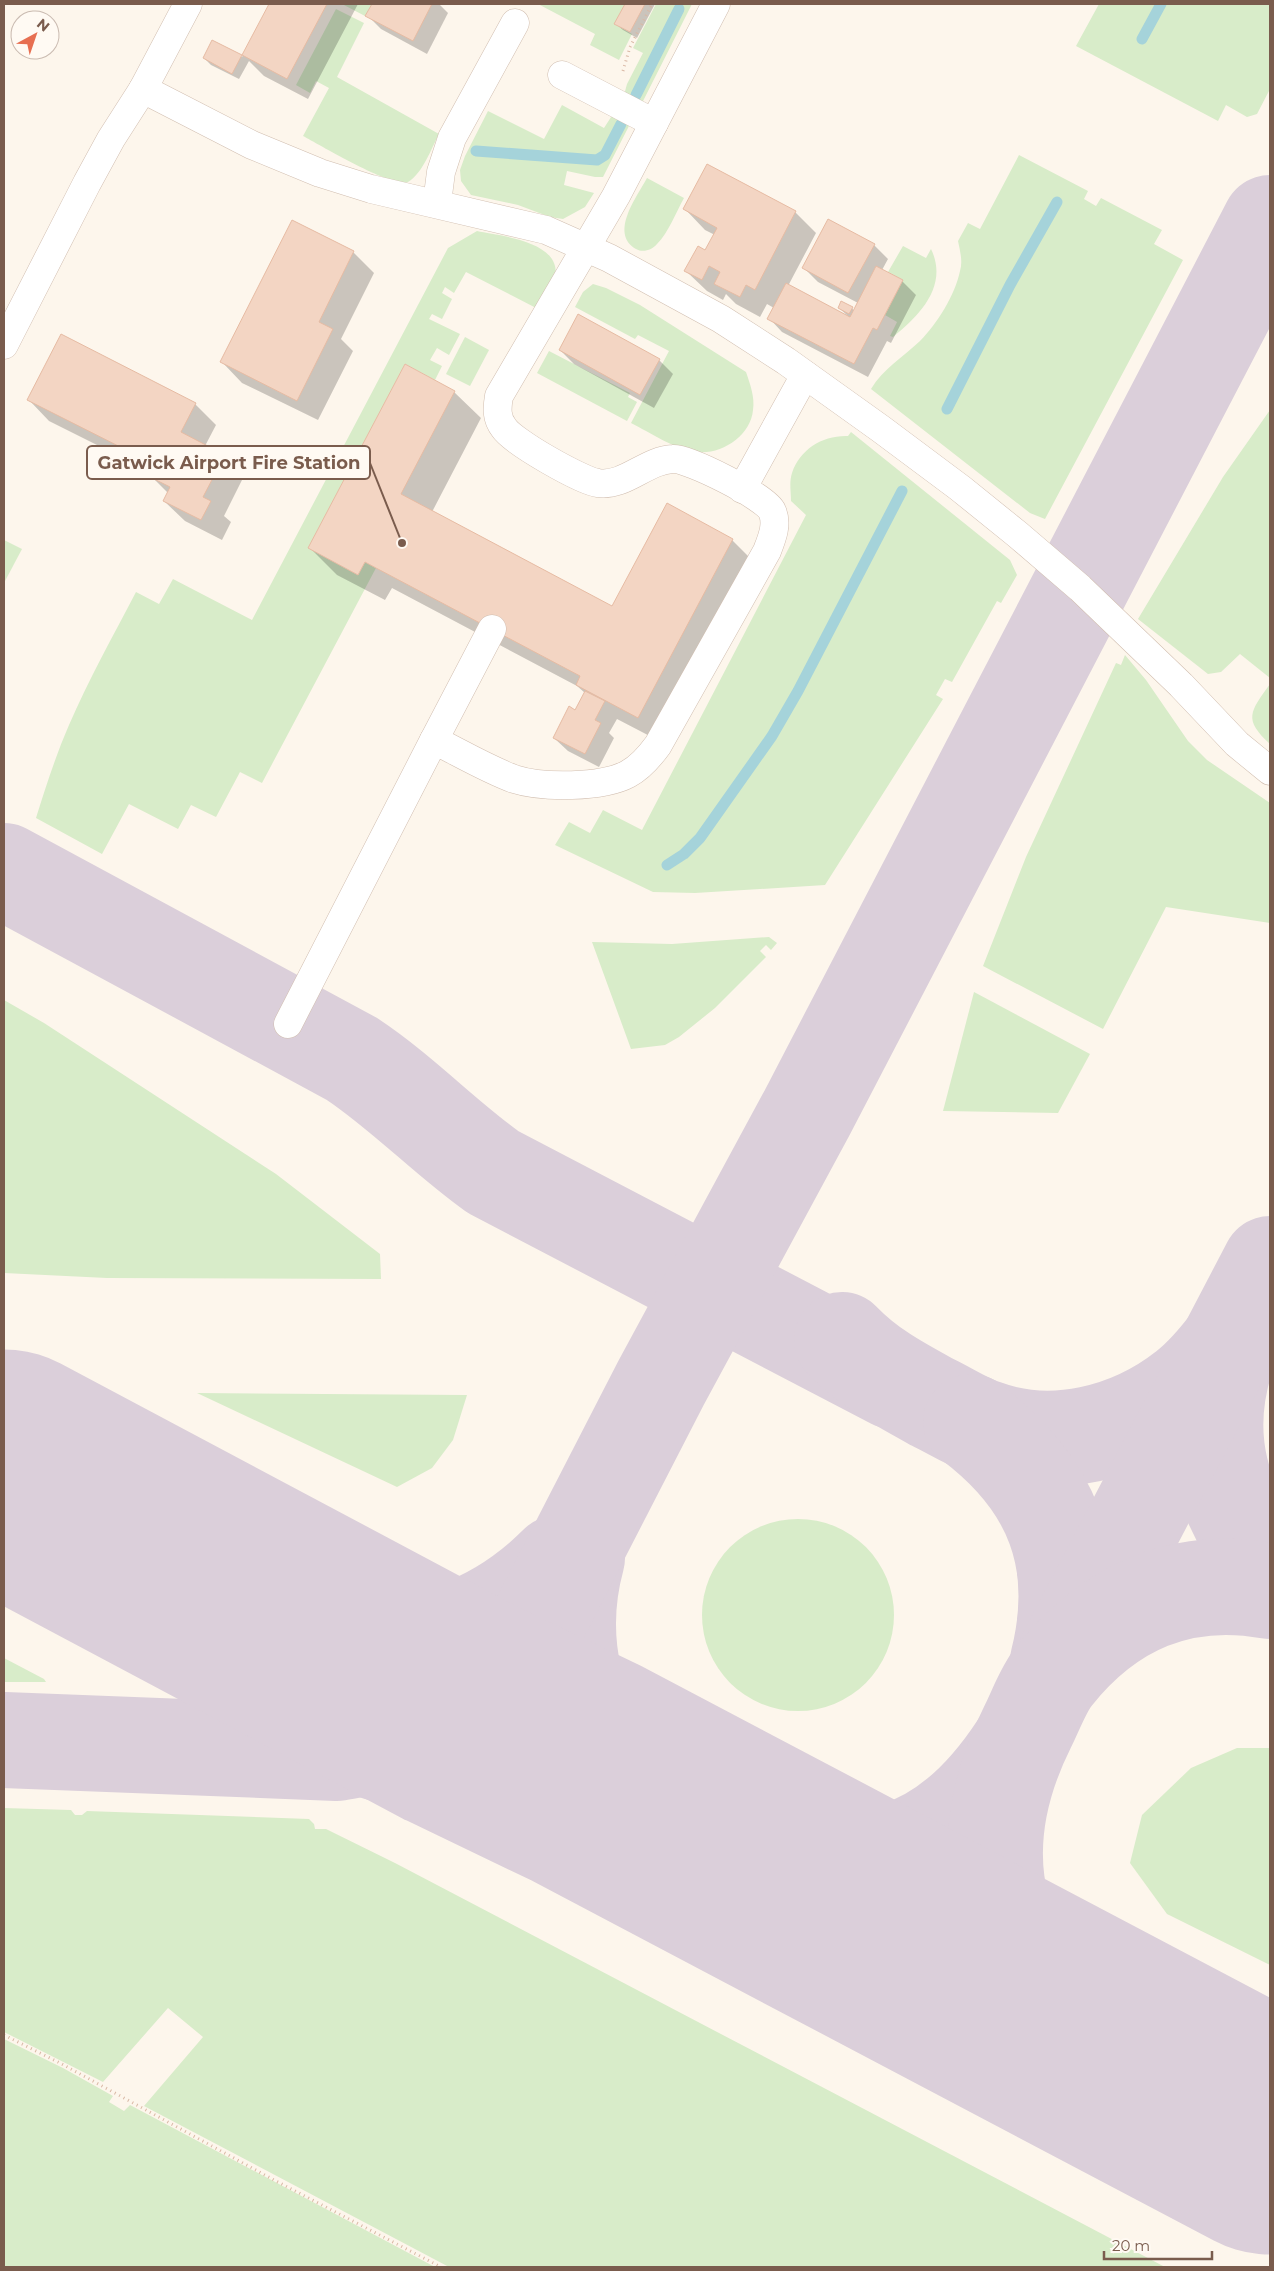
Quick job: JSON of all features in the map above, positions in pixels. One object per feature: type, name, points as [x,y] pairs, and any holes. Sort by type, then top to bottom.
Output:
[{"type":"lane","points":[[4,345],[111,139],[143,89],[188,4]]},
{"type":"lane","points":[[434,740],[514,779],[560,784],[602,782],[627,774],[641,765],[658,745],[767,551],[773,535],[775,520],[771,509],[742,489],[690,462],[673,459],[660,461],[610,484],[583,480],[504,430],[499,420],[497,407],[500,396],[587,248],[716,4]]},
{"type":"lane","points":[[437,203],[441,172],[452,138],[515,23]]},
{"type":"lane","points":[[562,75],[654,123]]},
{"type":"lane","points":[[143,89],[252,145],[301,166],[352,183],[546,230],[587,248],[721,319],[805,375],[936,470],[1017,534],[1113,619],[1181,685],[1237,744],[1270,770]]},
{"type":"lane","points":[[742,489],[805,375]]},
{"type":"lane","points":[[288,1024],[492,629]]},
{"type":"path","points":[[608,100],[626,65],[630,47],[651,6]]},
{"type":"path","points":[[4,2035],[60,2063],[274,2180],[441,2267]]},
{"type":"green space","points":[[342,4],[372,4],[365,16]]},
{"type":"green space","points":[[538,4],[625,4],[615,24],[632,34],[619,60],[590,45],[595,34]]},
{"type":"green space","points":[[656,4],[692,4],[641,105],[624,95],[627,84],[643,53],[633,48]]},
{"type":"green space","points":[[1099,4],[1270,4],[1270,89],[1257,114],[1247,117],[1226,105],[1218,121],[1076,46]]},
{"type":"green space","points":[[336,9],[364,23],[337,77],[439,134],[422,167],[408,182],[388,179],[373,173],[303,136],[329,88],[316,81],[310,93],[296,85]]},
{"type":"green space","points":[[562,105],[604,128],[613,114],[630,124],[603,177],[567,171],[564,185],[594,193],[585,207],[563,219],[550,217],[518,205],[471,195],[461,181],[460,170],[488,111],[544,139]]},
{"type":"green space","points":[[1019,155],[1088,191],[1084,199],[1096,206],[1101,198],[1162,230],[1154,244],[1183,260],[1045,519],[1030,513],[871,389],[887,369],[920,341],[939,318],[958,280],[961,260],[958,241],[968,223],[980,229]]},
{"type":"green space","points":[[647,178],[684,198],[669,228],[661,239],[653,248],[642,251],[636,249],[628,242],[625,234],[625,225],[632,205]]},
{"type":"green space","points":[[477,231],[514,238],[540,248],[549,256],[555,266],[555,278],[552,286],[540,310],[466,272],[454,293],[445,287],[442,293],[452,299],[442,319],[432,314],[429,319],[460,334],[449,355],[437,348],[430,360],[442,366],[435,380],[405,364],[309,548],[358,575],[365,562],[376,568],[262,783],[240,772],[216,817],[191,805],[178,829],[129,804],[102,854],[36,818],[55,759],[69,725],[93,674],[136,592],[159,604],[173,579],[252,620],[448,248]]},
{"type":"green space","points":[[903,246],[926,258],[931,249],[936,263],[936,275],[934,288],[929,299],[912,320],[893,337],[890,336],[897,322],[885,315],[903,280],[888,272]]},
{"type":"green space","points":[[593,284],[606,288],[640,305],[746,372],[752,391],[753,410],[747,428],[734,442],[716,450],[697,452],[680,448],[631,423],[669,351],[638,335],[635,339],[575,307],[583,292]]},
{"type":"green space","points":[[465,337],[489,350],[470,386],[446,374]]},
{"type":"green space","points":[[549,351],[630,393],[628,397],[637,402],[627,421],[537,373]]},
{"type":"green space","points":[[1270,410],[1270,678],[1240,654],[1221,672],[1208,674],[1138,619],[1223,477]]},
{"type":"green space","points":[[851,432],[1010,560],[1017,575],[1001,603],[997,601],[952,682],[945,679],[936,695],[943,699],[825,885],[695,893],[653,892],[555,845],[569,822],[590,833],[603,810],[642,830],[806,515],[791,501],[791,480],[796,464],[807,450],[814,445],[830,438],[848,436]]},
{"type":"green space","points":[[4,540],[22,549],[4,583]]},
{"type":"green space","points":[[1125,655],[1146,680],[1188,741],[1207,760],[1270,803],[1270,923],[1166,907],[1103,1029],[983,966],[1026,857],[1116,663],[1121,665]]},
{"type":"green space","points":[[1270,684],[1270,744],[1256,728],[1252,715]]},
{"type":"green space","points":[[769,937],[777,943],[771,950],[766,945],[760,951],[766,957],[715,1008],[679,1037],[665,1045],[631,1049],[592,942],[672,944]]},
{"type":"green space","points":[[974,992],[1090,1054],[1058,1113],[943,1111]]},
{"type":"green space","points":[[4,1000],[44,1023],[276,1174],[380,1254],[381,1279],[107,1278],[4,1273]]},
{"type":"green space","points":[[197,1393],[467,1395],[453,1440],[432,1468],[397,1487]]},
{"type":"green space","points":[[798,1519],[817,1521],[835,1526],[851,1535],[866,1547],[878,1562],[887,1578],[892,1596],[894,1615],[892,1634],[887,1652],[878,1668],[866,1683],[851,1695],[835,1704],[817,1709],[798,1711],[779,1709],[761,1704],[745,1695],[730,1683],[718,1668],[709,1652],[704,1634],[702,1615],[704,1596],[709,1578],[718,1562],[730,1547],[745,1535],[761,1526],[779,1521]]},
{"type":"green space","points":[[4,1658],[44,1679],[46,1682],[4,1682]]},
{"type":"green space","points":[[1237,1748],[1270,1748],[1270,1965],[1167,1914],[1130,1863],[1142,1815],[1191,1768]]},
{"type":"green space","points":[[4,1808],[71,1810],[75,1815],[82,1815],[87,1811],[309,1819],[314,1824],[315,1829],[326,1829],[395,1863],[1165,2267],[449,2267],[144,2106],[203,2037],[168,2008],[103,2082],[4,2032]]},
{"type":"green space","points":[[4,2039],[63,2068],[113,2096],[109,2102],[124,2111],[130,2105],[435,2267],[4,2267]]},
{"type":"building","points":[[269,4],[327,4],[287,79],[242,55]]},
{"type":"building","points":[[372,4],[432,4],[413,41],[365,16]]},
{"type":"building","points":[[625,4],[645,4],[630,32],[614,24]]},
{"type":"building","points":[[212,40],[242,55],[232,74],[203,58]]},
{"type":"building","points":[[707,164],[796,211],[755,290],[746,285],[740,297],[714,284],[720,272],[709,266],[702,280],[684,271],[698,246],[705,250],[717,228],[683,209]]},
{"type":"building","points":[[828,219],[875,244],[848,293],[802,268]]},
{"type":"building","points":[[292,220],[354,251],[319,322],[333,329],[297,401],[220,362]]},
{"type":"building","points":[[876,266],[903,280],[877,330],[873,328],[854,364],[767,319],[786,283],[850,317]]},
{"type":"building","points":[[841,301],[853,307],[849,314],[838,308]]},
{"type":"building","points":[[578,314],[660,359],[640,395],[559,350]]},
{"type":"building","points":[[61,334],[196,403],[181,432],[225,455],[203,497],[211,501],[201,520],[163,501],[170,487],[150,477],[156,465],[27,400]]},
{"type":"building","points":[[405,364],[455,391],[401,494],[612,606],[667,503],[733,539],[638,718],[576,685],[580,676],[365,562],[358,575],[308,548]]},
{"type":"building","points":[[585,691],[605,701],[595,720],[601,723],[585,754],[553,738],[569,706],[575,710]]},
{"type":"waterway","points":[[1142,39],[1161,4]]},
{"type":"waterway","points":[[636,95],[679,9]]},
{"type":"waterway","points":[[476,151],[597,160],[605,155],[621,124]]},
{"type":"waterway","points":[[947,409],[1010,285],[1057,202]]},
{"type":"waterway","points":[[667,865],[684,854],[700,838],[772,736],[798,691],[902,491]]},
{"type":"taxiway","points":[[4,1740],[337,1753],[400,1740],[438,1726],[472,1702],[503,1673],[538,1622],[661,1383],[807,1113],[1270,223]]},
{"type":"taxiway","points":[[4,871],[352,1059],[389,1086],[493,1172],[893,1381]]},
{"type":"taxiway","points":[[1065,1656],[1270,1264]]},
{"type":"taxiway","points":[[842,1340],[885,1375],[963,1419],[1009,1435],[1036,1438],[1063,1438],[1089,1434],[1115,1427],[1140,1417],[1186,1389],[1210,1367],[1230,1342]]},
{"type":"taxiway","points":[[1225,1362],[1218,1390],[1215,1417],[1216,1444],[1220,1469],[1228,1494],[1239,1518],[1253,1542],[1270,1565]]},
{"type":"taxiway","points":[[971,1422],[999,1446],[1023,1471],[1041,1498],[1055,1527],[1063,1558],[1066,1590],[1065,1625],[1058,1661]]},
{"type":"taxiway","points":[[577,1558],[568,1618],[569,1649],[574,1678],[583,1707],[595,1734],[611,1760],[650,1806],[678,1823],[751,1855],[782,1864],[800,1866],[838,1865],[876,1857],[912,1844],[942,1828],[967,1808],[1000,1772],[1018,1746]]},
{"type":"taxiway","points":[[275,1615],[325,1634],[363,1642],[394,1642],[425,1638],[454,1630],[483,1618],[535,1584],[558,1563]]},
{"type":"taxiway","points":[[1136,2063],[1085,2033],[1055,2008],[1023,1961],[1009,1932],[1000,1902],[996,1873],[995,1843],[998,1813],[1005,1784],[1015,1755],[1050,1682],[1076,1652],[1099,1631],[1124,1614],[1150,1601],[1178,1592],[1207,1588],[1238,1587],[1270,1591]]},
{"type":"taxiway","points":[[378,1753],[462,1752],[526,1757],[572,1769],[653,1808]]},
{"type":"runway","points":[[4,1470],[459,1712],[586,1773],[1270,2134]]},
{"type":"place","name":"Gatwick Airport Fire Station","points":[[402,543]]}]
